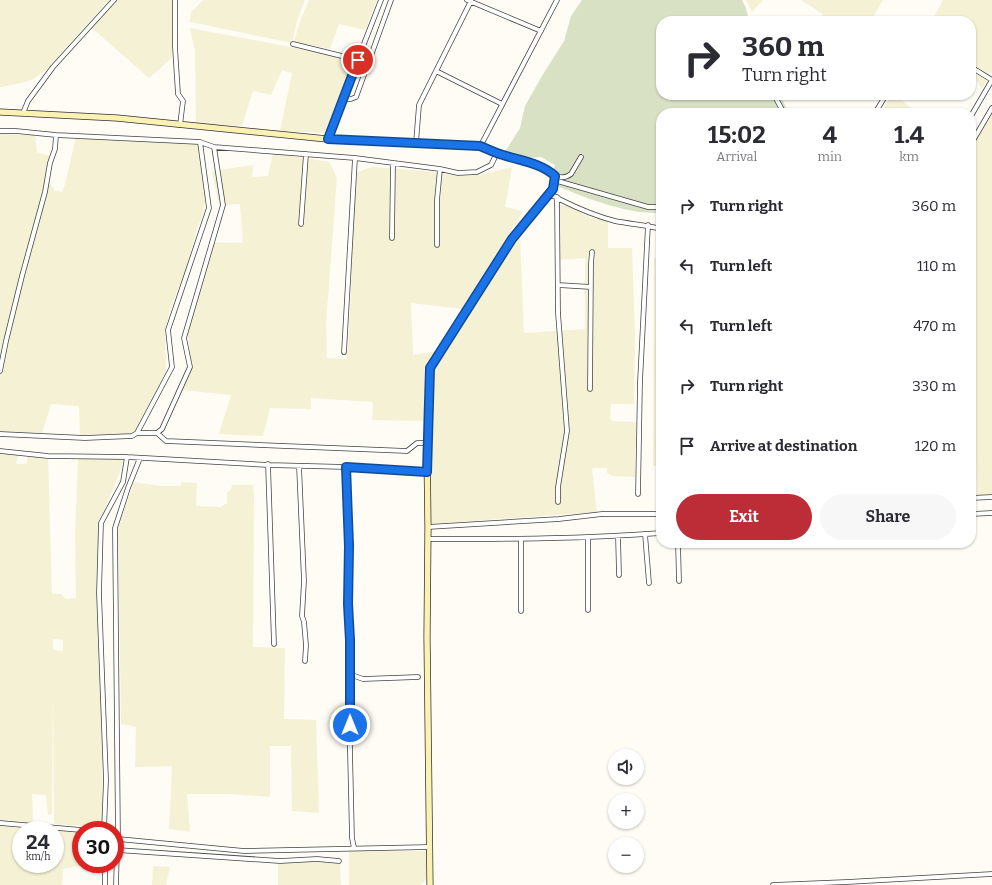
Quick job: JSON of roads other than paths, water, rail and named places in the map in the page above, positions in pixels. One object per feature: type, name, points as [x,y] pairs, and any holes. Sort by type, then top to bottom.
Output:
[{"type":"street","points":[[23,113],[28,101],[53,67],[114,0]]},
{"type":"street","points":[[175,0],[175,47],[178,94],[183,101],[180,125]]},
{"type":"street","points":[[328,139],[381,0]]},
{"type":"street","points":[[342,100],[356,97],[391,0]]},
{"type":"street","points":[[480,146],[557,0]]},
{"type":"street","points":[[416,143],[419,105],[469,1],[541,31]]},
{"type":"street","points":[[293,44],[358,60]]},
{"type":"street","points":[[976,70],[992,80],[976,108]]},
{"type":"street","points":[[436,71],[502,104]]},
{"type":"street","points":[[976,135],[992,108]]},
{"type":"street","points":[[0,112],[117,118],[328,139],[480,146],[497,153],[540,166],[548,170],[555,178],[648,207],[656,207]]},
{"type":"street","points":[[0,132],[16,131],[56,135],[200,142],[214,146],[355,158],[440,169],[458,173],[477,172],[491,165],[497,153]]},
{"type":"street","points":[[0,371],[22,276],[45,192],[50,163],[55,149],[56,135]]},
{"type":"street","points":[[137,434],[172,367],[168,330],[209,208],[200,142]]},
{"type":"street","points":[[0,434],[85,438],[132,436],[137,434],[157,433],[162,429],[190,367],[184,338],[223,205],[214,146]]},
{"type":"street","points":[[301,224],[306,154]]},
{"type":"street","points":[[555,178],[561,178],[572,174],[580,157]]},
{"type":"street","points":[[344,352],[355,158]]},
{"type":"street","points":[[392,238],[393,163]]},
{"type":"street","points":[[437,245],[436,200],[440,169]]},
{"type":"street","points":[[430,885],[427,472],[430,368],[512,239],[553,189],[555,178]]},
{"type":"street","points":[[548,195],[557,197],[559,200],[588,213],[615,221],[656,227]]},
{"type":"street","points":[[557,197],[558,313],[567,430],[558,487],[558,502]]},
{"type":"street","points":[[638,494],[640,382],[648,225]]},
{"type":"street","points":[[590,389],[592,252]]},
{"type":"street","points":[[558,286],[591,287]]},
{"type":"street","points":[[157,433],[166,441],[407,451],[417,443],[428,443]]},
{"type":"street","points":[[0,452],[48,456],[127,457],[427,472]]},
{"type":"street","points":[[104,821],[106,780],[99,593],[101,523],[123,482],[127,457]]},
{"type":"street","points":[[140,458],[128,488],[115,528],[118,838],[244,851],[430,847]]},
{"type":"street","points":[[268,464],[274,644]]},
{"type":"street","points":[[299,466],[304,574],[302,616],[306,645],[305,661]]},
{"type":"street","points":[[346,467],[349,546],[348,604],[350,640],[349,674],[351,803],[352,838],[354,848]]},
{"type":"street","points":[[976,498],[992,497]]},
{"type":"street","points":[[976,514],[992,513]]},
{"type":"street","points":[[428,527],[559,520],[602,514],[656,514]]},
{"type":"street","points":[[428,539],[521,539],[656,533]]},
{"type":"street","points":[[645,534],[649,583]]},
{"type":"street","points":[[618,536],[619,575]]},
{"type":"street","points":[[588,537],[588,610]]},
{"type":"street","points":[[521,539],[521,611]]},
{"type":"street","points":[[678,548],[679,581]]},
{"type":"street","points":[[349,674],[363,679],[418,677]]},
{"type":"street","points":[[0,822],[72,829]]},
{"type":"street","points":[[116,885],[117,850],[280,861],[317,859],[339,861]]},
{"type":"street","points":[[105,873],[105,885]]},
{"type":"street","points":[[772,885],[878,883],[992,874]]}]
